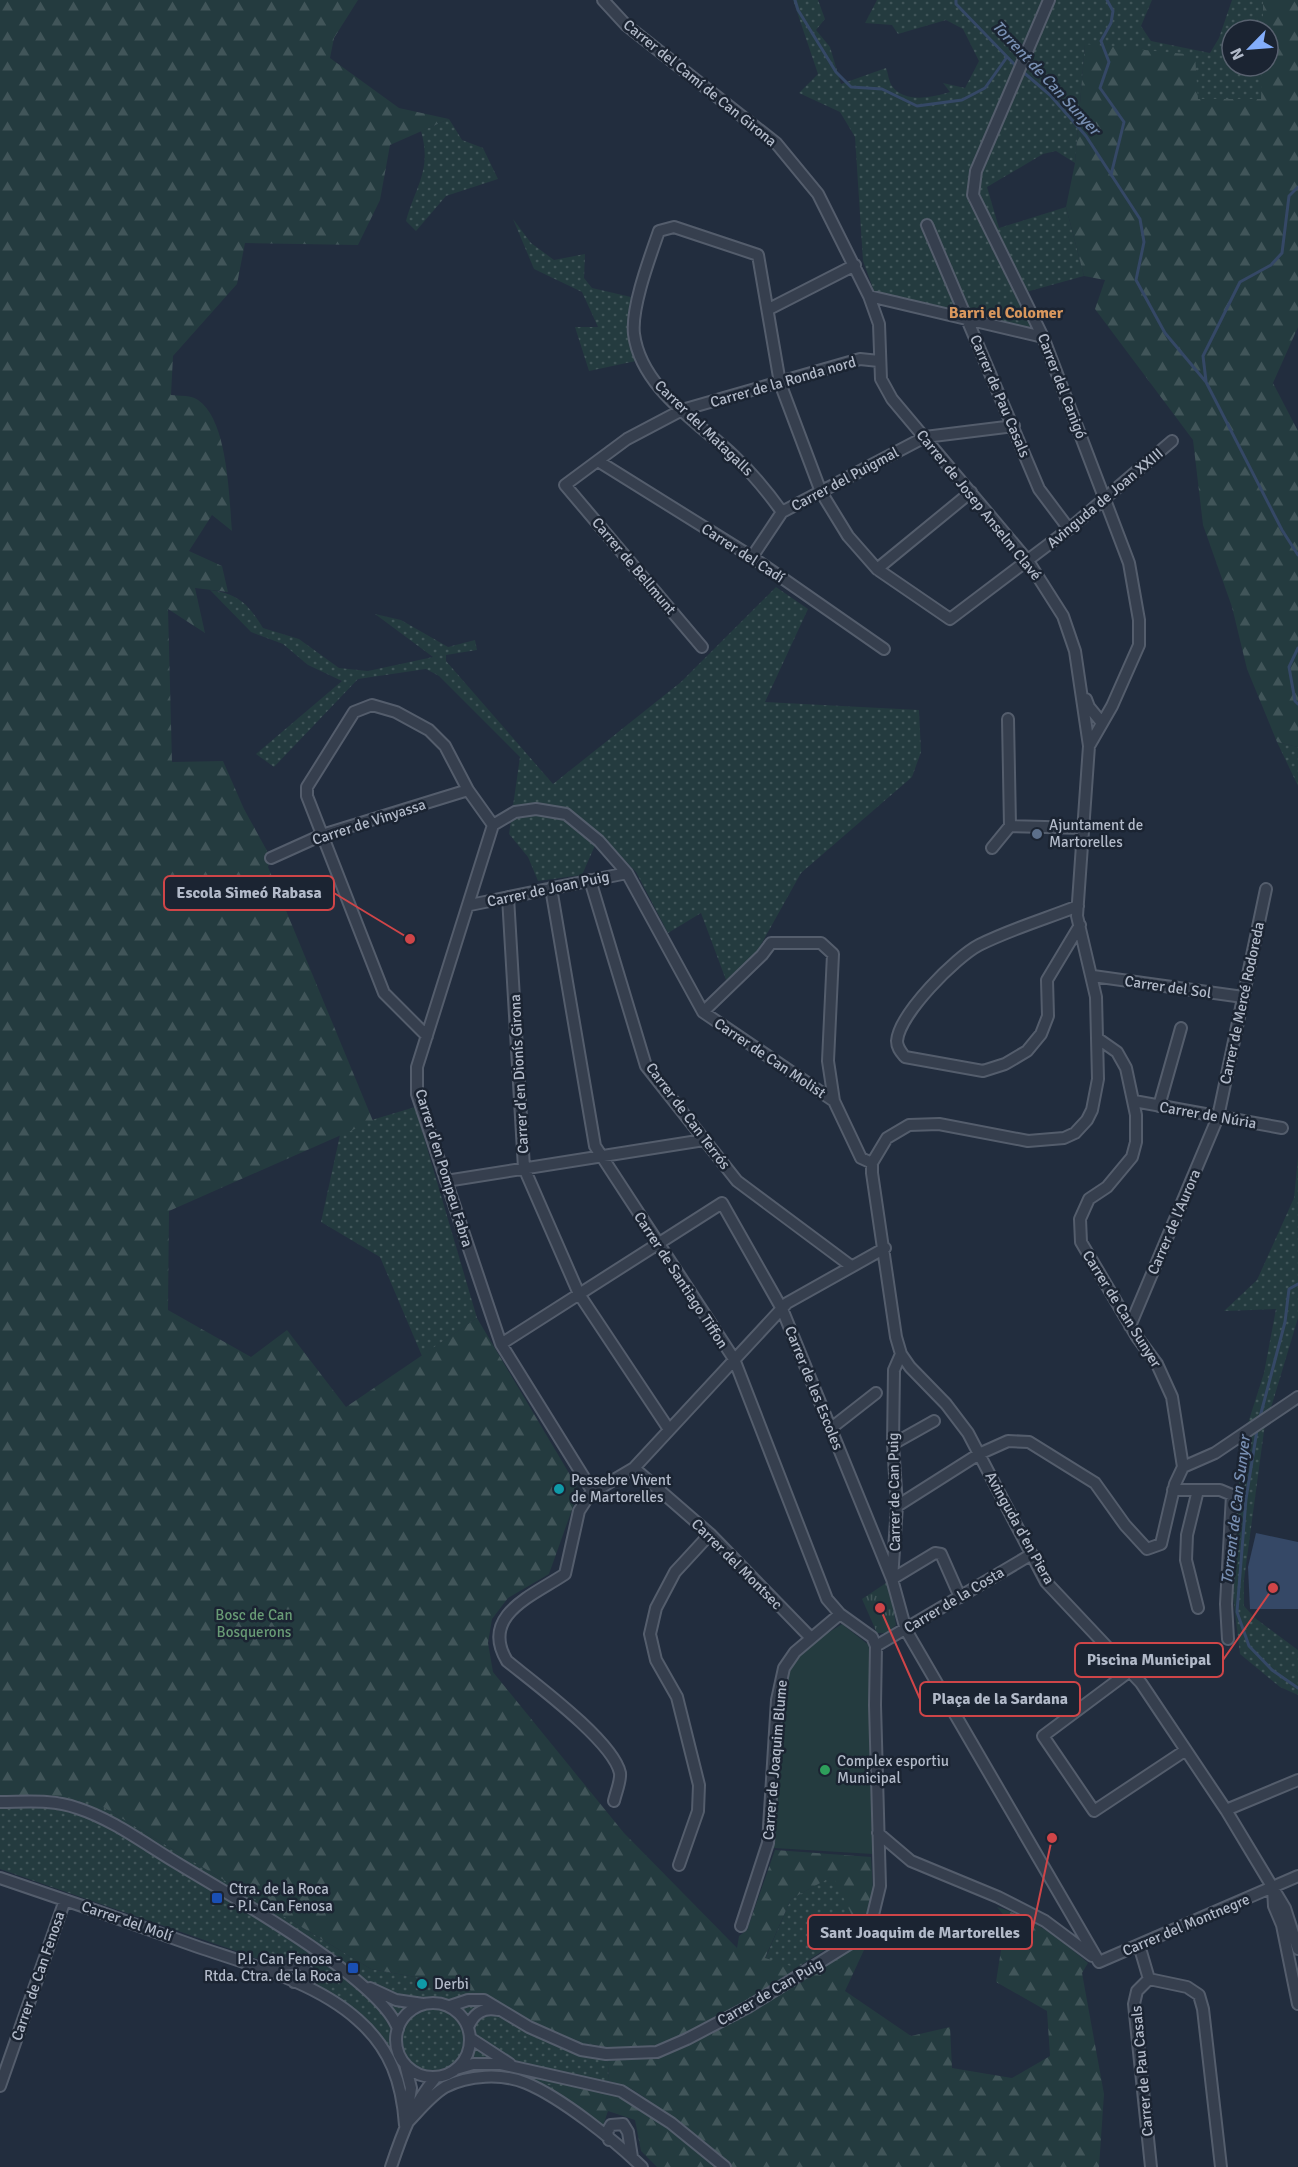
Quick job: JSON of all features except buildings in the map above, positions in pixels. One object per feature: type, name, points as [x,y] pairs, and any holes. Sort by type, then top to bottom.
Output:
[{"type":"street","name":"Carrer del Camí de Can Girona","points":[[603,0],[626,25],[777,143],[818,194],[869,296],[879,324],[879,361]]},
{"type":"street","name":"Carrer del Canigó","points":[[1049,0],[976,171],[973,195],[1043,337],[1130,563],[1139,620],[1138,645],[1134,660],[1112,706],[1089,746]]},
{"type":"street","name":"Carrer de Pau Casals","points":[[927,225],[1039,489],[1069,529]]},
{"type":"street","name":"Carrer del Matagalls","points":[[769,309],[758,255],[674,227],[659,231],[644,276],[634,334],[655,383],[764,486],[782,512]]},
{"type":"street","points":[[855,266],[769,309],[780,383],[821,492],[848,536],[877,569],[971,492]]},
{"type":"street","points":[[869,296],[1043,337]]},
{"type":"street","name":"Carrer de la Ronda nord","points":[[566,485],[627,439],[682,410],[860,359],[879,361]]},
{"type":"street","name":"Carrer de Josep Anselm Clavé","points":[[872,1163],[888,1138],[909,1125],[939,1124],[1028,1141],[1055,1140],[1075,1133],[1092,1110],[1098,1079],[1093,976],[1080,925],[1078,906],[1089,746],[1075,651],[1063,616],[1028,561],[892,399],[881,379],[879,361]]},
{"type":"street","points":[[925,437],[1014,426]]},
{"type":"street","name":"Carrer del Puigmal","points":[[752,557],[782,512],[925,437]]},
{"type":"street","name":"Avinguda de Joan XXIII","points":[[877,569],[950,619],[1069,529],[1172,441]]},
{"type":"street","name":"Carrer del Cadí","points":[[598,461],[752,557],[884,650]]},
{"type":"street","name":"Carrer de Bellmunt","points":[[566,485],[702,646]]},
{"type":"street","name":"Carrer de Josep Anselm Clavé","points":[[1081,687],[1101,725]]},
{"type":"street","points":[[1086,700],[1098,708],[1112,706]]},
{"type":"street","points":[[427,1036],[384,993],[307,796],[307,787],[354,712],[372,705],[396,712],[429,730],[445,746],[468,790],[493,825],[515,812],[536,809],[566,814],[599,842],[627,873],[703,1012],[762,955],[771,943],[821,943],[833,954],[828,1061],[834,1101]]},
{"type":"street","points":[[1085,716],[1101,725]]},
{"type":"street","points":[[992,848],[1010,826],[1008,718]]},
{"type":"street","name":"Carrer de Vinyassa","points":[[271,858],[322,835],[468,790]]},
{"type":"street","name":"Carrer d'en Pompeu Fabra","points":[[493,825],[470,905],[417,1067],[417,1094],[501,1344],[593,1492]]},
{"type":"street","points":[[1010,826],[1083,828]]},
{"type":"street","name":"Carrer de Joan Puig","points":[[470,905],[627,873]]},
{"type":"street","name":"Carrer de Can Terrós","points":[[590,880],[646,1066],[678,1103],[737,1181],[851,1266]]},
{"type":"street","name":"Carrer de Santiago Tiffon","points":[[551,888],[595,1146],[657,1245],[734,1359],[826,1599],[840,1614],[872,1637],[876,1646]]},
{"type":"street","name":"Carrer de Mercé Rodoreda","points":[[1218,1117],[1266,889]]},
{"type":"street","name":"Carrer d'en Dionís Girona","points":[[508,897],[524,1168],[579,1294],[668,1428]]},
{"type":"street","points":[[1078,906],[978,945],[958,960],[908,1014],[897,1041],[899,1051],[905,1057],[983,1071],[1005,1064],[1027,1051],[1041,1034],[1048,1016],[1047,980],[1080,925]]},
{"type":"street","name":"Carrer del Sol","points":[[1093,976],[1243,997]]},
{"type":"street","name":"Carrer de Can Molist","points":[[703,1012],[834,1101],[861,1158],[872,1163]]},
{"type":"street","points":[[1159,1106],[1180,1028]]},
{"type":"street","name":"Carrer de Can Sunyer","points":[[1097,1038],[1117,1052],[1126,1068],[1134,1101],[1136,1142],[1132,1157],[1107,1188],[1089,1199],[1080,1219],[1081,1242],[1130,1326],[1157,1364],[1172,1397],[1183,1467]]},
{"type":"street","name":"Carrer de Núria","points":[[1134,1101],[1282,1128]]},
{"type":"street","name":"Carrer de l'Aurora","points":[[1130,1326],[1218,1117]]},
{"type":"street","points":[[446,1181],[704,1140]]},
{"type":"street","name":"Avinguda d'en Piera","points":[[872,1163],[896,1337],[901,1354],[910,1367],[946,1404],[980,1454],[1046,1582],[1130,1671],[1186,1750],[1226,1810],[1285,1908],[1298,1949]]},
{"type":"street","name":"Carrer de les Escoles","points":[[657,1245],[722,1203],[782,1309],[892,1579]]},
{"type":"street","points":[[501,1344],[657,1245]]},
{"type":"street","points":[[614,1801],[620,1776],[617,1765],[592,1734],[507,1661],[500,1645],[501,1626],[507,1612],[565,1574],[579,1511],[593,1492],[634,1468],[668,1428],[782,1309],[851,1266],[885,1248]]},
{"type":"street","name":"Carrer de Can Puig","points":[[901,1354],[894,1370],[893,1444],[897,1506],[892,1579],[906,1630],[1099,1962]]},
{"type":"street","points":[[830,1429],[876,1393]]},
{"type":"street","points":[[897,1506],[980,1454],[1008,1441],[1029,1442],[1095,1483],[1125,1525],[1147,1549],[1161,1544],[1173,1490],[1183,1467],[1215,1453],[1298,1397]]},
{"type":"street","points":[[893,1444],[934,1421]]},
{"type":"street","name":"Carrer del Montsec","points":[[634,1468],[711,1534],[811,1638]]},
{"type":"street","points":[[1173,1490],[1220,1490],[1232,1495],[1226,1604],[1228,1639]]},
{"type":"street","points":[[1197,1608],[1186,1560],[1187,1535],[1198,1490]]},
{"type":"street","points":[[679,1865],[698,1811],[699,1785],[677,1696],[656,1660],[650,1634],[656,1608],[675,1572],[711,1534]]},
{"type":"street","points":[[892,1579],[935,1553],[941,1554],[960,1597]]},
{"type":"street","name":"Carrer de la Costa","points":[[876,1646],[1032,1554]]},
{"type":"street","name":"Carrer de Joaquim Blume","points":[[741,1926],[768,1844],[777,1700],[784,1668],[795,1652],[840,1614]]},
{"type":"street","name":"Carrer de Can Puig","points":[[450,2006],[477,1999],[484,2000],[566,2045],[606,2054],[657,2052],[687,2039],[824,1961],[866,1930],[878,1895],[876,1646]]},
{"type":"street","points":[[1130,1671],[1043,1736],[1094,1811],[1186,1750]]},
{"type":"street","points":[[1226,1810],[1298,1780]]},
{"type":"street","points":[[0,1802],[57,1803],[93,1814],[309,1946],[359,1982],[387,2010],[398,2029],[398,2049],[405,2064],[411,2088],[405,2125],[391,2167]]},
{"type":"street","points":[[878,1833],[911,1861],[998,1897],[1045,1921],[1099,1962]]},
{"type":"street","name":"Carrer del Montnegre","points":[[1099,1962],[1298,1876]]},
{"type":"street","name":"Carrer del Molí","points":[[0,1878],[253,1966],[325,1997],[359,2020],[396,2072],[403,2091],[405,2125]]},
{"type":"street","name":"Avinguda d'en Piera","points":[[1273,1888],[1274,1906],[1286,1944],[1298,2004]]},
{"type":"street","name":"Carrer de Can Fenosa","points":[[0,2086],[65,1900]]},
{"type":"street","points":[[1286,1944],[1298,1954]]},
{"type":"street","points":[[1139,1945],[1149,1979],[1187,1987],[1199,1995],[1203,2009],[1221,2167]]},
{"type":"street","name":"Carrer del Molí","points":[[253,1966],[271,1967],[302,1963],[309,1974],[304,1981],[294,1982]]},
{"type":"street","name":"Carrer de Pau Casals","points":[[1149,1979],[1137,1991],[1134,2004],[1151,2167]]},
{"type":"street","points":[[359,1982],[396,2000],[450,2006],[468,2027],[470,2038],[466,2057],[456,2069]]},
{"type":"street","points":[[398,2029],[411,2010],[423,2004]]},
{"type":"street","points":[[468,2027],[478,2012],[489,2008],[501,2011]]},
{"type":"street","points":[[470,2038],[482,2049],[518,2069]]},
{"type":"street","points":[[405,2064],[419,2073],[436,2077]]},
{"type":"street","points":[[405,2125],[423,2093],[436,2077],[472,2064],[501,2064],[621,2091],[671,2123],[725,2167]]},
{"type":"street","points":[[405,2125],[432,2097],[446,2087],[480,2077],[498,2077],[525,2082],[549,2095],[642,2167]]},
{"type":"street","points":[[609,2140],[608,2132],[611,2125],[623,2124],[628,2132],[632,2157]]},
{"type":"green space","name":"Bosc de Can Bosquerons","points":[[0,0],[358,0],[334,38],[330,58],[399,108],[449,119],[390,145],[380,200],[358,245],[245,243],[237,284],[173,356],[171,395],[195,398],[208,410],[216,424],[228,480],[232,531],[212,515],[189,551],[222,566],[228,592],[195,588],[205,633],[168,609],[172,762],[223,761],[244,809],[271,858],[268,867],[373,1121],[169,1211],[168,1310],[251,1357],[287,1330],[346,1407],[477,1318],[579,1490],[549,1574],[508,1598],[492,1619],[488,1643],[493,1672],[624,1833],[737,1948],[739,1936],[747,1930],[775,1850],[871,1857],[874,1905],[858,1928],[833,1876],[791,1899],[765,1958],[814,1973],[870,1937],[845,1991],[911,2036],[950,2027],[952,2068],[1012,2078],[1050,2056],[1047,2011],[996,1982],[1006,1918],[997,1907],[1034,1923],[1078,1954],[1088,1963],[1082,1973],[1104,2094],[1099,2167],[732,2167],[647,2099],[630,2088],[609,2081],[607,2048],[563,2036],[459,1985],[371,1969],[103,1807],[91,1802],[65,1797],[0,1797]]},
{"type":"green space","points":[[793,0],[818,0],[825,19],[816,30],[830,47],[841,84],[886,68],[891,84],[898,92],[919,98],[950,92],[943,83],[965,88],[979,61],[963,29],[946,20],[898,34],[892,25],[865,23],[877,0],[1152,0],[1141,26],[1151,41],[1210,53],[1220,35],[1220,78],[1262,78],[1262,99],[1198,99],[1085,45],[1075,163],[1056,151],[1043,154],[987,187],[999,228],[1066,207],[1084,276],[1015,295],[1033,329],[874,291],[863,261],[855,137],[840,112],[799,93],[818,74]]},
{"type":"green space","points":[[1232,0],[1263,0],[1263,18],[1226,18]]},
{"type":"green space","points":[[1263,0],[1298,0],[1298,327],[1273,383],[1298,431],[1298,747],[1277,742],[1247,669],[1232,607],[1203,525],[1193,440],[1095,309],[1105,280],[1084,276],[1066,207],[1075,163],[1085,44],[1195,55],[1198,99],[1261,99],[1262,78],[1280,78],[1280,18],[1263,18]]},
{"type":"green space","points":[[449,119],[462,140],[483,148],[498,179],[446,196],[416,231],[406,221],[424,167],[425,156],[421,131]]},
{"type":"green space","points":[[513,219],[531,243],[554,260],[585,254],[584,278],[592,288],[631,297],[628,316],[636,361],[589,371],[575,327],[598,327],[582,292],[534,269]]},
{"type":"green space","points":[[776,587],[808,609],[765,702],[919,710],[921,752],[912,777],[801,873],[754,957],[726,980],[701,913],[668,933],[636,872],[600,834],[582,875],[538,881],[528,857],[509,834],[520,757],[439,676],[426,669],[358,679],[274,767],[256,754],[342,681],[308,665],[283,644],[251,632],[210,590],[236,597],[247,606],[263,628],[299,639],[339,668],[368,671],[433,657],[375,614],[401,620],[448,647],[475,640],[477,650],[446,655],[446,661],[553,784],[681,682]]},
{"type":"green space","points":[[1277,742],[1298,747],[1298,786]]},
{"type":"green space","points":[[415,1107],[477,1318],[422,1356],[380,1257],[321,1222],[340,1135],[375,1119]]},
{"type":"green space","points":[[1298,1157],[1298,1318],[1264,1431],[1244,1580],[1244,1606],[1255,1618],[1298,1650],[1298,1695],[1280,1687],[1240,1654],[1233,1597],[1241,1445],[1264,1373],[1276,1309],[1224,1311],[1257,1280],[1294,1198]]},
{"type":"green space","points":[[889,1581],[896,1625],[886,1633],[877,1633],[862,1599]]},
{"type":"green space","name":"Complex esportiu Municipal","points":[[842,1624],[870,1646],[872,1854],[773,1848],[780,1722],[788,1675],[795,1660],[805,1649]]},
{"type":"green space","points":[[68,1796],[86,1799],[103,1807],[371,1969],[459,1985],[563,2036],[607,2048],[609,2081],[606,2091],[546,2085],[484,2069],[434,2086],[403,2076],[386,2047],[365,2022],[340,2001],[311,1983],[315,1968],[300,1956],[262,1960],[0,1869],[0,1797]]},
{"type":"green space","points":[[834,1875],[858,1928],[795,1969],[765,1959],[791,1899]]},
{"type":"green space","points":[[546,2085],[592,2088],[621,2096],[665,2123],[717,2167],[657,2167],[641,2151],[635,2120],[608,2111],[602,2129]]},
{"type":"water","points":[[1256,1533],[1298,1542],[1298,1609],[1250,1609],[1248,1567]]},
{"type":"waterway","points":[[795,0],[798,10],[836,72],[851,87],[882,89],[917,106],[962,100],[985,88],[1007,57]]},
{"type":"waterway","name":"Torrent de Can Sunyer","points":[[956,0],[956,4],[1017,67]]},
{"type":"waterway","points":[[1107,0],[1113,11],[1111,23],[1101,41],[1109,62],[1100,88],[1124,122],[1111,175]]},
{"type":"waterway","name":"Torrent de Can Sunyer","points":[[1022,71],[1050,95],[1086,136],[1140,219],[1144,242],[1136,280],[1165,333],[1206,382],[1282,530],[1298,555]]},
{"type":"waterway","points":[[1206,381],[1203,356],[1240,282],[1271,265],[1282,253],[1289,196],[1298,187]]},
{"type":"waterway","name":"Torrent de Can Sunyer","points":[[1298,648],[1289,667],[1295,701],[1298,704]]},
{"type":"waterway","name":"Torrent de Can Sunyer","points":[[1260,1417],[1285,1322],[1289,1289],[1298,1284]]},
{"type":"waterway","name":"Torrent de Can Sunyer","points":[[1257,1430],[1246,1499],[1237,1612],[1249,1646],[1272,1670],[1298,1688]]},
{"type":"place","name":"Ajuntament de Martorelles","points":[[1037,834]]},
{"type":"place","name":"Escola Simeó Rabasa","points":[[410,939]]},
{"type":"place","name":"Pessebre Vivent de Martorelles","points":[[559,1489]]},
{"type":"place","name":"Piscina Municipal","points":[[1273,1588]]},
{"type":"place","name":"Plaça de la Sardana","points":[[880,1608]]},
{"type":"place","name":"Complex esportiu Municipal","points":[[825,1770]]},
{"type":"place","name":"Sant Joaquim de Martorelles","points":[[1052,1838]]},
{"type":"place","name":"Ctra. de la Roca - P.I. Can Fenosa","points":[[217,1898]]},
{"type":"place","name":"P.I. Can Fenosa - Rtda. Ctra. de la Roca","points":[[353,1968]]},
{"type":"place","name":"Derbi","points":[[422,1984]]},
{"type":"district","name":"Barri el Colomer","points":[[1006,313]]}]
